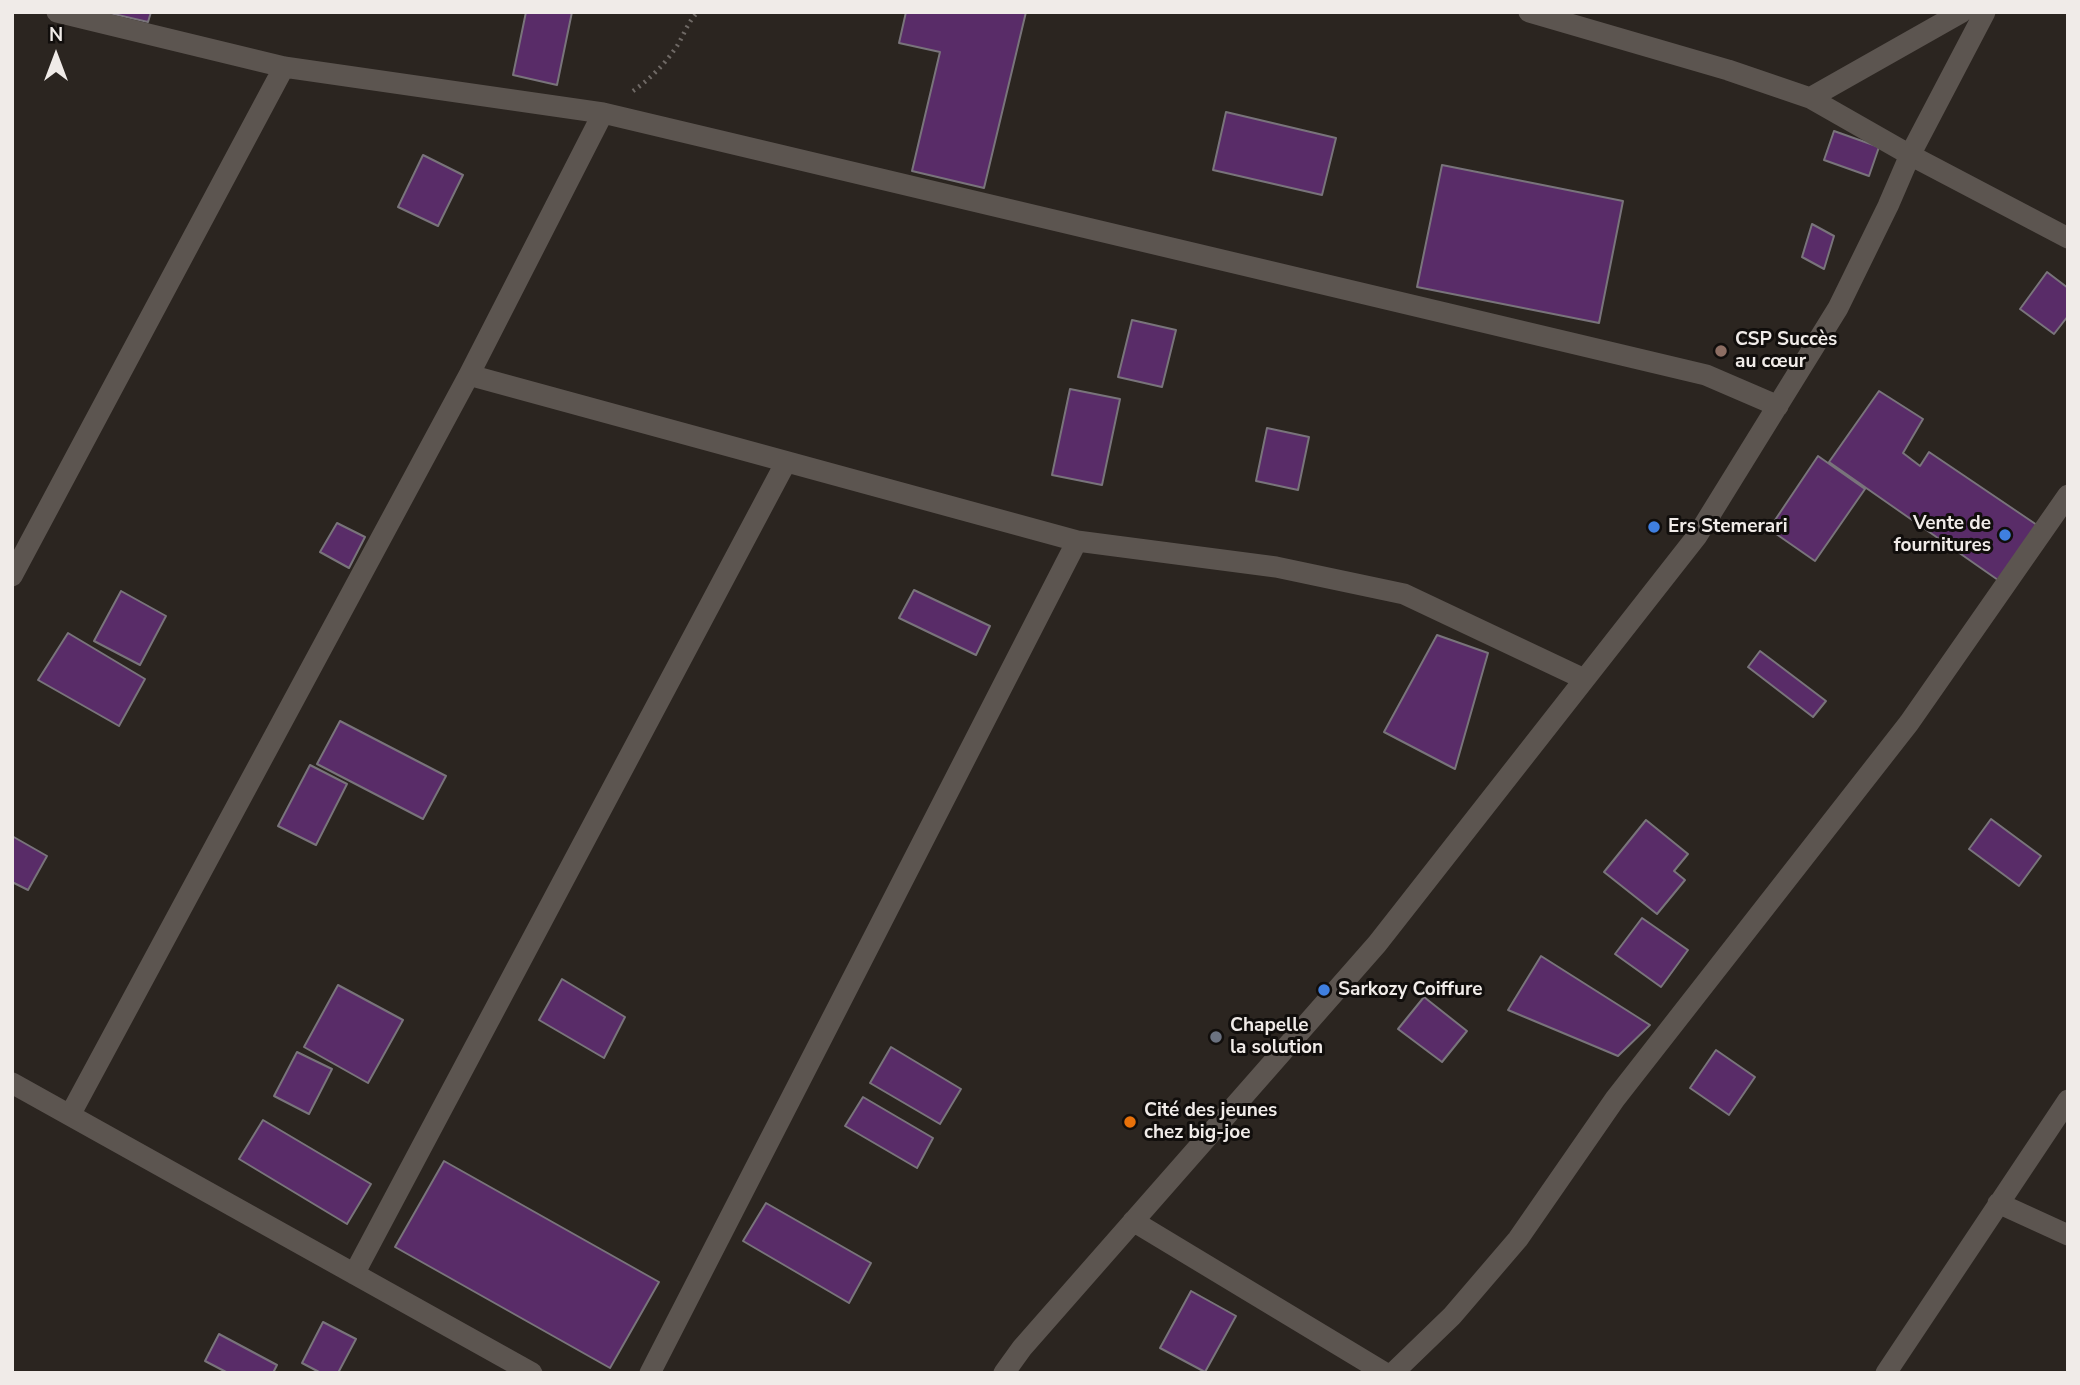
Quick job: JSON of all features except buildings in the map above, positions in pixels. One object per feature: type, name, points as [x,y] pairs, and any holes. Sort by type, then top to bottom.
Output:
[{"type":"street","points":[[57,12],[284,67],[603,113],[1706,375],[1778,406]]},
{"type":"street","points":[[1810,99],[1962,12]]},
{"type":"street","points":[[1004,1373],[1022,1348],[1377,944],[1697,536],[1838,308],[1910,155],[1985,12]]},
{"type":"street","points":[[1538,13],[1728,70],[1810,99],[2068,238]]},
{"type":"street","points":[[12,576],[284,67]]},
{"type":"street","points":[[70,1115],[469,375],[603,113]]},
{"type":"street","points":[[469,375],[1077,541],[1276,567],[1404,594],[1584,679]]},
{"type":"street","points":[[354,1274],[786,462]]},
{"type":"street","points":[[1393,1373],[1452,1315],[1518,1239],[1615,1099],[1909,723],[2068,495]]},
{"type":"street","points":[[650,1373],[1077,541]]},
{"type":"street","points":[[12,1083],[532,1373]]},
{"type":"street","points":[[1886,1373],[2068,1100]]},
{"type":"street","points":[[1998,1203],[2068,1235]]},
{"type":"street","points":[[1133,1221],[1385,1373]]},
{"type":"path","points":[[603,113],[651,78],[678,46],[698,12]]},
{"type":"place","name":"CSP Succès au cœur","points":[[1721,351]]},
{"type":"place","name":"Ers Stemerari","points":[[1654,527]]},
{"type":"place","name":"Vente de fournitures","points":[[2005,535]]},
{"type":"place","name":"Sarkozy Coiffure","points":[[1324,990]]},
{"type":"place","name":"Chapelle la solution","points":[[1216,1037]]},
{"type":"place","name":"Cité des jeunes chez big-joe","points":[[1130,1122]]}]
